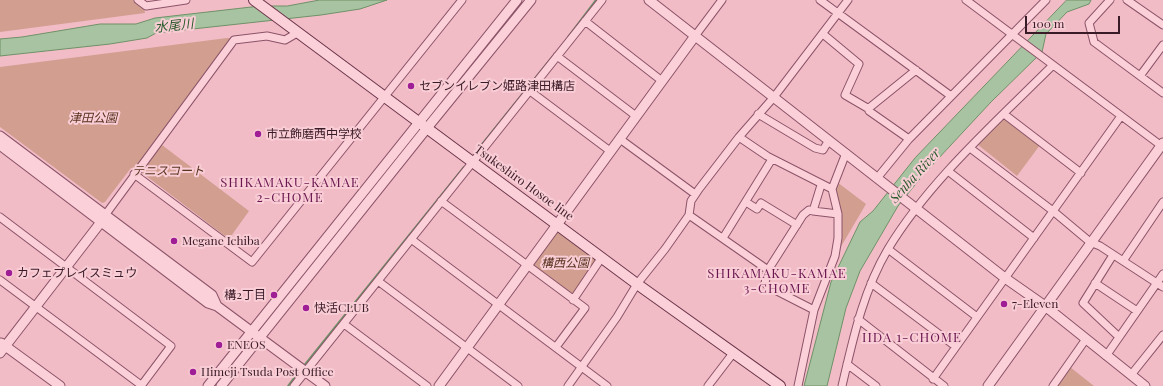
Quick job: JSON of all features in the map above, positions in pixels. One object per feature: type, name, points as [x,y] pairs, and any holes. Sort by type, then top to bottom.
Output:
[{"type":"main road","name":"Tsukeshiro Hosoe line","points":[[254,0],[637,284],[780,386]]},
{"type":"street","points":[[138,0],[146,6],[186,0]]},
{"type":"street","points":[[134,174],[252,262],[462,0]]},
{"type":"street","points":[[221,386],[423,125],[517,0]]},
{"type":"street","points":[[208,386],[423,125],[531,0]]},
{"type":"street","points":[[294,386],[602,0]]},
{"type":"street","points":[[649,0],[1005,278],[1045,306],[1145,386]]},
{"type":"street","points":[[439,386],[722,0]]},
{"type":"street","points":[[820,0],[951,96]]},
{"type":"street","points":[[568,386],[637,284],[665,249],[689,215],[689,205],[695,194],[739,137],[774,97],[848,0]]},
{"type":"street","points":[[966,0],[1162,146],[1090,242],[988,386]]},
{"type":"street","points":[[1110,0],[1089,23],[1094,42],[1163,93]]},
{"type":"street","points":[[1127,0],[1163,25]]},
{"type":"street","points":[[878,178],[909,139],[1013,34],[1042,1]]},
{"type":"street","points":[[585,21],[662,81]]},
{"type":"street","points":[[60,386],[2,347],[36,307],[234,40],[267,36],[285,40],[293,30]]},
{"type":"street","points":[[823,34],[859,64],[845,95],[869,109],[909,139]]},
{"type":"street","points":[[1140,76],[1163,45]]},
{"type":"street","points":[[557,56],[636,116]]},
{"type":"street","points":[[842,386],[858,319],[871,283],[888,249],[917,209],[948,171],[1004,114],[1051,62]]},
{"type":"street","points":[[869,109],[916,70]]},
{"type":"street","points":[[530,91],[610,152]]},
{"type":"street","points":[[758,114],[815,148],[823,150],[830,140]]},
{"type":"street","points":[[1004,114],[1081,173]]},
{"type":"street","points":[[933,379],[955,346],[1121,116]]},
{"type":"street","points":[[0,136],[208,303],[217,306],[325,386]]},
{"type":"street","points":[[739,137],[772,159],[821,185],[832,189]]},
{"type":"street","points":[[620,138],[695,194]]},
{"type":"street","points":[[0,145],[103,218]]},
{"type":"street","points":[[970,148],[1053,211],[1090,242],[1160,285]]},
{"type":"street","points":[[798,386],[814,310],[835,256],[838,238],[838,214],[832,189],[846,154]]},
{"type":"street","points":[[723,238],[772,159]]},
{"type":"street","points":[[948,171],[1034,238]]},
{"type":"street","points":[[813,211],[821,185]]},
{"type":"street","points":[[441,201],[526,266],[585,308],[556,347]]},
{"type":"street","points":[[746,202],[757,209],[761,203],[797,225]]},
{"type":"street","points":[[1123,261],[1160,211],[1163,202]]},
{"type":"street","points":[[814,310],[769,287],[765,283],[768,270],[797,225],[809,210],[838,214]]},
{"type":"street","points":[[689,215],[768,270]]},
{"type":"street","points":[[0,217],[171,346],[141,385],[0,280]]},
{"type":"street","points":[[411,239],[607,386]]},
{"type":"street","points":[[888,249],[977,317]]},
{"type":"street","points":[[1113,255],[1083,303],[1119,337]]},
{"type":"street","points":[[573,300],[602,257]]},
{"type":"street","points":[[1106,356],[1137,311],[1160,285],[1163,274]]},
{"type":"street","points":[[378,281],[518,386]]},
{"type":"street","points":[[871,283],[955,346]]},
{"type":"street","points":[[1095,283],[1137,311]]},
{"type":"street","points":[[858,319],[933,379],[944,386]]},
{"type":"street","points":[[344,324],[427,386]]},
{"type":"street","points":[[1131,375],[1163,335]]},
{"type":"street","points":[[1053,386],[1086,339]]},
{"type":"street","points":[[708,386],[734,352]]},
{"type":"street","points":[[847,364],[876,386]]},
{"type":"green space","points":[[0,0],[133,0],[144,8],[145,13],[0,32]]},
{"type":"green space","name":"津田公園","points":[[233,38],[136,167],[131,168],[105,202],[102,203],[0,127],[0,67]]},
{"type":"green space","points":[[1003,120],[1006,120],[1040,145],[1017,176],[977,144]]},
{"type":"green space","name":"テニスコート","points":[[162,145],[249,211],[229,239],[141,172]]},
{"type":"green space","points":[[837,182],[866,204],[839,250],[835,191]]},
{"type":"green space","name":"構西公園","points":[[557,231],[597,260],[573,295],[533,266]]},
{"type":"green space","points":[[1070,367],[1094,386],[1056,386]]},
{"type":"water","name":"水尾川","points":[[320,0],[387,0],[360,9],[321,15],[156,33],[147,38],[110,44],[0,56],[0,39],[22,37],[100,24],[136,24],[155,18],[260,6],[287,6]]},
{"type":"water","name":"Senba River","points":[[1067,0],[1091,0],[1089,4],[1067,12],[1046,34],[1042,52],[991,102],[923,175],[898,206],[860,271],[846,308],[827,386],[804,386],[831,282],[860,222],[873,211],[915,158]]},
{"type":"waterway","points":[[568,37],[596,0]]},
{"type":"waterway","points":[[475,153],[553,56]]},
{"type":"waterway","points":[[303,367],[464,167]]},
{"type":"waterway","points":[[288,386],[300,370]]},
{"type":"place","name":"セブンイレブン姫路津田構店","points":[[411,86]]},
{"type":"place","name":"市立飾磨西中学校","points":[[258,134]]},
{"type":"place","name":"Megane Ichiba","points":[[174,241]]},
{"type":"place","name":"カフェプレイスミュウ","points":[[9,273]]},
{"type":"place","name":"構2丁目","points":[[274,295]]},
{"type":"place","name":"7-Eleven","points":[[1004,304]]},
{"type":"place","name":"快活CLUB","points":[[306,308]]},
{"type":"place","name":"ENEOS","points":[[219,345]]},
{"type":"place","name":"Himeji Tsuda Post Office","points":[[193,372]]},
{"type":"district","name":"SHIKAMAKU-KAMAE 2-CHOME","points":[[290,190]]},
{"type":"district","name":"SHIKAMAKU-KAMAE 3-CHOME","points":[[777,282]]},
{"type":"district","name":"IIDA 1-CHOME","points":[[912,338]]}]
